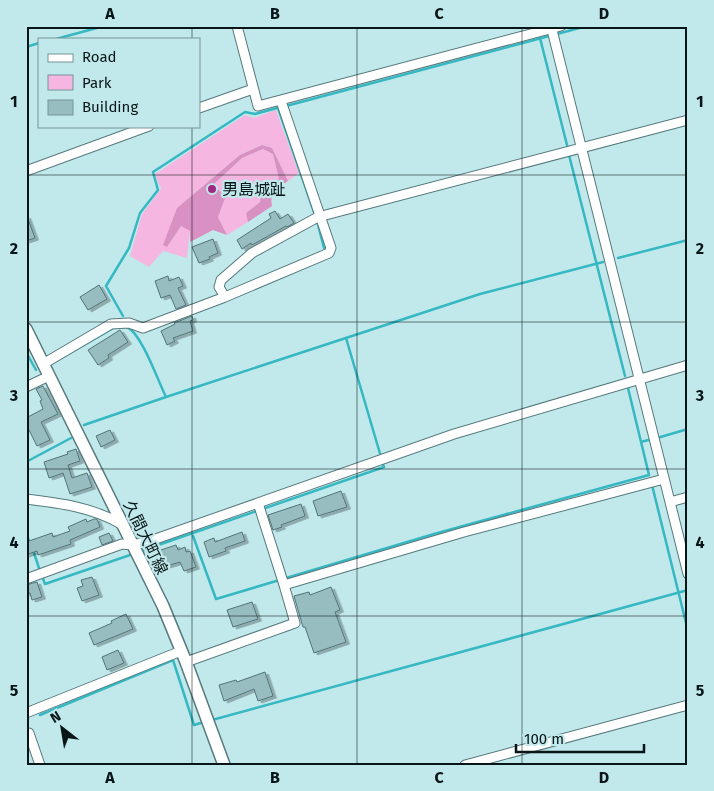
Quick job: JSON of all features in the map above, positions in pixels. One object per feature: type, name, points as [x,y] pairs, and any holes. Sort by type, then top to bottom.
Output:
[{"type":"main road","name":"久間大町線","points":[[26,329],[162,606],[224,765]]},
{"type":"street","points":[[237,26],[258,106],[537,32],[554,30],[688,574]]},
{"type":"street","points":[[200,108],[252,88]]},
{"type":"street","points":[[43,364],[111,324],[129,322],[144,328],[225,297],[329,253],[331,248],[317,218],[281,101]]},
{"type":"street","points":[[225,297],[219,287],[221,280],[252,252],[317,218],[688,120]]},
{"type":"street","points":[[26,171],[144,128]]},
{"type":"street","points":[[26,579],[122,544],[134,550],[147,542],[259,508],[381,459],[498,420],[688,365]]},
{"type":"street","points":[[26,387],[49,376]]},
{"type":"street","points":[[283,582],[664,479]]},
{"type":"street","points":[[670,502],[688,497]]},
{"type":"street","points":[[26,499],[77,507],[104,514],[121,524]]},
{"type":"street","points":[[26,713],[183,656],[296,623],[259,508]]},
{"type":"street","points":[[465,765],[688,705]]},
{"type":"street","points":[[27,730],[40,765]]},
{"type":"green space","points":[[276,110],[299,173],[288,181],[272,148],[262,145],[240,155],[177,208],[167,247],[181,226],[190,231],[187,258],[163,251],[149,267],[130,256],[142,214],[161,189],[155,174],[245,115],[254,118]]},
{"type":"green space","points":[[263,149],[273,154],[279,179],[261,195],[260,202],[246,213],[248,222],[227,235],[218,217],[214,184],[242,158]]},
{"type":"shaded area","points":[[262,145],[272,148],[288,181],[277,188],[273,194],[272,206],[248,222],[246,213],[260,202],[261,195],[279,179],[273,154],[263,149],[242,158],[214,184],[225,198],[218,217],[227,235],[213,230],[190,242],[190,231],[181,226],[167,247],[163,245],[177,208],[240,155]]},
{"type":"building","points":[[275,211],[280,219],[288,214],[294,223],[242,249],[237,240],[271,218],[269,214]]},
{"type":"building","points":[[26,217],[35,238],[26,241]]},
{"type":"building","points":[[213,239],[218,253],[209,257],[210,259],[199,263],[192,247]]},
{"type":"building","points":[[168,276],[169,281],[179,277],[183,286],[178,288],[186,305],[176,309],[170,295],[161,298],[155,281]]},
{"type":"building","points":[[99,285],[107,299],[88,310],[80,297]]},
{"type":"building","points":[[192,316],[193,320],[190,321],[193,331],[173,338],[175,341],[167,345],[161,331],[174,323]]},
{"type":"building","points":[[120,330],[128,342],[108,355],[109,358],[98,365],[88,350]]},
{"type":"building","points":[[43,386],[58,414],[41,422],[50,440],[37,446],[28,428],[26,428],[26,418],[43,409],[40,401],[42,400],[36,389]]},
{"type":"building","points":[[110,430],[115,440],[101,447],[96,436]]},
{"type":"building","points":[[76,449],[80,461],[68,465],[72,478],[87,473],[92,487],[70,494],[63,473],[49,478],[44,462],[68,454],[67,452]]},
{"type":"building","points":[[341,491],[347,507],[318,516],[313,501]]},
{"type":"building","points":[[301,504],[305,516],[273,530],[268,515]]},
{"type":"building","points":[[86,519],[87,522],[97,519],[100,527],[70,540],[71,544],[38,555],[37,551],[26,555],[26,542],[52,533],[53,537],[70,531],[68,527]]},
{"type":"building","points":[[242,532],[245,541],[225,548],[226,551],[209,557],[204,542],[214,538],[215,542]]},
{"type":"building","points":[[109,533],[113,541],[102,545],[99,537]]},
{"type":"building","points":[[176,545],[178,550],[185,547],[186,552],[190,551],[196,567],[184,571],[180,562],[160,568],[155,552]]},
{"type":"building","points":[[92,577],[99,595],[82,601],[77,588],[83,586],[81,580]]},
{"type":"building","points":[[37,582],[42,597],[32,600],[30,593],[26,594],[26,585]]},
{"type":"building","points":[[331,587],[340,610],[335,612],[346,642],[314,653],[305,627],[303,627],[294,596],[309,592],[310,595]]},
{"type":"building","points":[[252,602],[258,619],[233,627],[227,610]]},
{"type":"building","points":[[126,614],[133,629],[94,645],[89,633],[112,623],[111,621]]},
{"type":"building","points":[[118,650],[124,663],[107,670],[102,657]]},
{"type":"building","points":[[265,672],[273,696],[258,701],[254,689],[224,701],[219,685],[236,680],[237,682]]},
{"type":"waterway","points":[[60,38],[104,26]]},
{"type":"waterway","points":[[286,106],[587,26]]},
{"type":"waterway","points":[[540,38],[568,149]]},
{"type":"waterway","points":[[26,47],[38,43]]},
{"type":"waterway","points":[[123,316],[106,286],[129,248],[140,213],[158,190],[153,172],[245,112],[255,114],[281,107]]},
{"type":"waterway","points":[[278,108],[315,215]]},
{"type":"waterway","points":[[569,155],[625,376]]},
{"type":"waterway","points":[[317,221],[324,248]]},
{"type":"waterway","points":[[618,258],[688,240]]},
{"type":"waterway","points":[[84,425],[480,294],[603,262]]},
{"type":"waterway","points":[[51,364],[115,327]]},
{"type":"waterway","points":[[127,327],[133,331],[144,348],[166,397]]},
{"type":"waterway","points":[[346,338],[381,457]]},
{"type":"waterway","points":[[26,352],[36,370]]},
{"type":"waterway","points":[[628,388],[649,475]]},
{"type":"waterway","points":[[657,438],[688,429]]},
{"type":"waterway","points":[[26,462],[71,438]]},
{"type":"waterway","points":[[641,442],[652,439]]},
{"type":"waterway","points":[[141,551],[384,467],[382,462]]},
{"type":"waterway","points":[[193,536],[216,599],[434,534],[649,475]]},
{"type":"waterway","points":[[652,485],[688,631]]},
{"type":"waterway","points":[[26,533],[30,543]]},
{"type":"waterway","points":[[33,550],[40,571]]},
{"type":"waterway","points":[[42,576],[45,584],[133,554]]},
{"type":"waterway","points":[[212,720],[688,590]]},
{"type":"waterway","points":[[40,715],[173,660],[194,725],[204,722]]},
{"type":"place","name":"男島城趾","points":[[212,189]]}]
